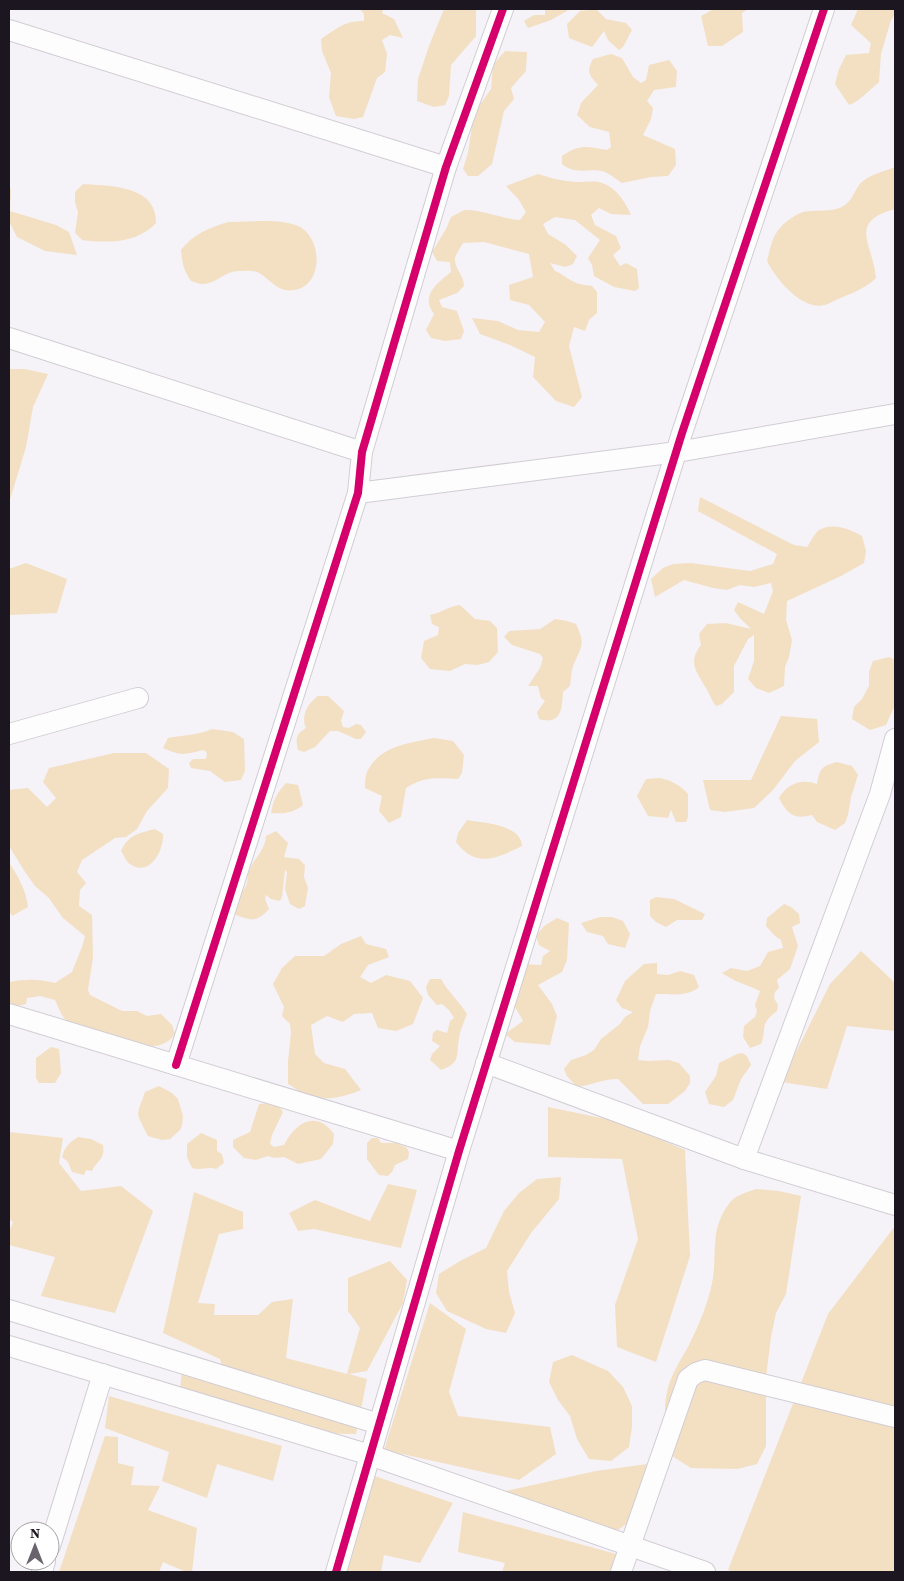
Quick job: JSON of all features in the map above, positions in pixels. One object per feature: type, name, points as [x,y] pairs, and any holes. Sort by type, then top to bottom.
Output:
[{"type":"street","points":[[176,1065],[358,494],[362,452],[446,167],[503,9]]},
{"type":"street","points":[[336,1572],[459,1151],[678,452],[682,433],[824,9]]},
{"type":"street","points":[[9,30],[446,167]]},
{"type":"street","points":[[9,338],[362,452]]},
{"type":"street","points":[[358,494],[678,452],[895,414]]},
{"type":"street","points":[[9,734],[138,698]]},
{"type":"street","points":[[744,1160],[888,797],[895,739]]},
{"type":"street","points":[[9,1014],[459,1151]]},
{"type":"street","points":[[486,1063],[744,1160],[895,1205]]},
{"type":"street","points":[[9,1310],[380,1424]]},
{"type":"street","points":[[9,1346],[370,1455],[705,1572]]},
{"type":"street","points":[[621,1572],[688,1379],[696,1373],[705,1370],[895,1417]]},
{"type":"street","points":[[58,1521],[103,1374]]},
{"type":"shaded area","points":[[360,9],[383,9],[382,13],[394,19],[403,38],[390,35],[382,40],[387,54],[385,72],[377,78],[363,117],[354,119],[336,116],[329,97],[331,73],[322,51],[321,39],[346,24],[364,21],[364,14]]},
{"type":"shaded area","points":[[444,9],[476,10],[476,36],[451,65],[449,96],[445,105],[434,107],[417,101],[418,79]]},
{"type":"shaded area","points":[[545,9],[567,9],[567,11],[551,20],[528,28],[524,21],[534,15],[545,15]]},
{"type":"shaded area","points":[[596,9],[606,19],[626,23],[632,30],[623,47],[619,50],[608,40],[604,31],[592,47],[569,38],[567,24],[580,11]]},
{"type":"shaded area","points":[[714,9],[748,9],[742,13],[743,32],[722,46],[708,46],[701,16]]},
{"type":"shaded area","points":[[858,9],[895,9],[895,14],[891,20],[881,54],[879,82],[860,99],[849,105],[835,84],[839,69],[846,55],[869,53],[871,43],[851,25]]},
{"type":"shaded area","points":[[505,51],[527,52],[526,71],[511,88],[514,99],[504,111],[492,164],[478,176],[468,176],[463,169],[468,153],[474,113],[491,89],[493,65]]},
{"type":"shaded area","points":[[611,54],[622,58],[633,77],[641,83],[646,80],[649,65],[669,60],[677,71],[676,87],[654,90],[647,101],[653,108],[651,119],[643,135],[675,149],[676,165],[668,176],[651,177],[622,183],[605,172],[573,170],[562,164],[562,156],[573,149],[588,147],[607,150],[611,147],[609,132],[590,127],[577,115],[581,103],[598,85],[592,78],[589,70],[593,59]]},
{"type":"shaded area","points":[[895,167],[895,209],[880,214],[871,220],[867,228],[866,236],[876,278],[861,289],[825,305],[816,306],[807,303],[791,292],[767,261],[772,243],[784,223],[800,213],[833,210],[845,205],[863,181]]},
{"type":"shaded area","points":[[538,174],[566,181],[599,182],[605,184],[619,195],[631,215],[611,214],[599,208],[591,215],[595,225],[616,236],[621,248],[613,255],[620,266],[626,263],[637,269],[639,288],[635,291],[614,287],[594,276],[592,265],[588,258],[600,240],[575,220],[555,217],[543,224],[548,234],[566,245],[577,256],[573,264],[565,267],[550,263],[555,271],[574,282],[592,286],[597,292],[597,313],[589,320],[585,331],[574,327],[569,346],[582,397],[574,407],[556,401],[533,377],[535,357],[480,334],[472,318],[498,321],[518,330],[539,332],[545,322],[529,305],[510,300],[509,285],[533,277],[529,254],[484,242],[463,243],[457,253],[455,262],[464,286],[457,293],[439,300],[442,307],[457,311],[464,331],[461,339],[445,341],[431,338],[426,330],[434,314],[429,301],[432,290],[451,272],[450,262],[437,261],[432,252],[451,217],[465,210],[471,210],[520,220],[526,212],[519,200],[506,186]]},
{"type":"shaded area","points":[[83,184],[118,187],[140,194],[149,201],[154,210],[156,223],[140,235],[131,238],[102,242],[82,240],[75,233],[78,212],[75,192]]},
{"type":"shaded area","points":[[9,188],[11,189],[10,211],[56,225],[69,232],[77,255],[45,251],[17,237],[9,224]]},
{"type":"shaded area","points":[[275,221],[300,227],[308,233],[316,252],[315,272],[310,280],[304,287],[294,290],[278,287],[253,271],[234,272],[212,282],[202,284],[191,281],[184,267],[181,250],[202,232],[228,222]]},
{"type":"shaded area","points":[[9,369],[25,369],[48,374],[33,407],[26,447],[9,503]]},
{"type":"shaded area","points":[[700,497],[794,545],[807,547],[819,530],[836,527],[847,529],[862,536],[866,551],[864,563],[787,601],[786,620],[792,640],[785,667],[784,686],[769,693],[756,688],[748,679],[754,661],[754,635],[748,639],[734,666],[734,692],[722,704],[716,706],[695,667],[695,657],[701,645],[699,634],[707,624],[726,623],[751,629],[734,610],[738,602],[764,614],[773,591],[771,583],[754,587],[740,585],[727,590],[684,580],[655,597],[651,579],[663,568],[673,564],[691,563],[750,571],[773,564],[777,554],[698,511]]},
{"type":"shaded area","points":[[26,563],[67,579],[57,613],[9,615],[9,569]]},
{"type":"shaded area","points":[[460,605],[475,619],[490,621],[497,628],[498,652],[489,662],[478,665],[465,664],[450,671],[430,669],[421,658],[424,641],[438,635],[439,627],[432,624],[430,615]]},
{"type":"shaded area","points":[[555,619],[576,624],[582,642],[572,668],[570,686],[563,692],[560,713],[555,719],[545,720],[539,719],[537,712],[545,701],[541,698],[538,686],[528,686],[540,668],[543,658],[540,654],[512,645],[504,637],[509,631],[540,629]]},
{"type":"shaded area","points":[[889,657],[895,660],[895,705],[886,725],[870,730],[852,719],[854,707],[862,699],[869,686],[869,672],[873,661]]},
{"type":"shaded area","points":[[318,696],[328,696],[344,711],[341,721],[343,727],[349,728],[356,724],[361,725],[366,732],[361,739],[356,739],[338,731],[330,731],[315,747],[304,752],[298,750],[297,737],[306,728],[304,719],[306,710]]},
{"type":"shaded area","points":[[781,716],[817,719],[819,742],[795,761],[773,790],[754,808],[725,812],[710,810],[703,780],[751,780]]},
{"type":"shaded area","points":[[212,729],[233,732],[244,739],[245,771],[241,780],[225,782],[210,771],[191,768],[189,763],[193,759],[206,759],[207,753],[204,750],[184,754],[175,753],[163,748],[168,738],[196,734]]},
{"type":"shaded area","points":[[434,738],[453,741],[464,755],[462,773],[458,779],[437,778],[419,781],[406,788],[401,817],[389,823],[379,811],[382,796],[365,788],[367,772],[372,763],[387,751],[405,744]]},
{"type":"shaded area","points":[[114,753],[146,753],[169,769],[168,788],[147,811],[137,829],[126,837],[115,838],[82,860],[77,872],[86,883],[80,890],[79,906],[92,915],[93,957],[88,990],[90,995],[122,1011],[137,1011],[147,1016],[161,1014],[172,1025],[175,1034],[165,1043],[152,1046],[138,1044],[125,1038],[120,1039],[95,1033],[93,1028],[82,1027],[68,1022],[55,1000],[40,996],[27,998],[26,1004],[17,1006],[9,1004],[9,982],[32,980],[55,983],[72,972],[85,936],[63,918],[48,897],[35,886],[9,846],[9,790],[28,788],[47,807],[56,798],[43,782],[49,768]]},
{"type":"shaded area","points":[[837,762],[852,766],[858,775],[845,823],[835,830],[817,822],[812,815],[800,817],[788,812],[779,798],[782,793],[790,786],[800,782],[817,784],[822,769]]},
{"type":"shaded area","points":[[659,778],[675,783],[688,794],[688,817],[686,822],[676,822],[671,810],[668,818],[648,816],[637,796],[646,779]]},
{"type":"shaded area","points":[[286,783],[298,785],[303,805],[296,810],[288,812],[271,813],[276,797]]},
{"type":"shaded area","points":[[467,820],[508,829],[520,839],[522,846],[487,859],[471,856],[456,842],[458,833]]},
{"type":"shaded area","points":[[155,829],[163,834],[163,840],[154,860],[144,867],[137,867],[129,863],[121,851],[127,841],[139,834]]},
{"type":"shaded area","points":[[276,831],[288,843],[284,857],[299,859],[305,865],[304,877],[308,888],[305,906],[299,909],[290,904],[285,889],[287,872],[285,870],[280,901],[271,899],[266,895],[265,899],[269,909],[258,918],[250,919],[236,915],[235,902],[245,888],[248,872],[264,846],[266,836]]},
{"type":"shaded area","points":[[9,863],[21,884],[28,907],[12,916],[9,911]]},
{"type":"shaded area","points":[[656,897],[674,899],[705,914],[702,920],[677,920],[666,927],[656,922],[650,916],[650,900]]},
{"type":"shaded area","points":[[784,904],[799,914],[800,923],[792,927],[798,946],[790,969],[777,980],[779,988],[775,992],[774,998],[778,1005],[777,1011],[765,1023],[761,1044],[750,1048],[743,1037],[744,1026],[755,1017],[757,1011],[755,1005],[760,991],[735,981],[722,973],[731,968],[747,971],[760,966],[768,952],[783,948],[781,940],[766,926],[767,918]]},
{"type":"shaded area","points":[[600,917],[612,917],[623,921],[630,934],[625,948],[608,944],[603,936],[587,932],[581,923]]},
{"type":"shaded area","points":[[557,918],[569,923],[567,960],[562,972],[538,985],[552,1004],[557,1016],[550,1045],[515,1042],[505,1034],[523,1021],[514,1002],[522,964],[541,965],[543,956],[550,951],[539,945],[536,936],[544,926]]},
{"type":"shaded area","points":[[361,936],[366,944],[386,949],[389,957],[368,965],[360,977],[371,983],[386,975],[410,981],[423,998],[413,1024],[396,1031],[378,1028],[372,1013],[354,1014],[343,1022],[327,1016],[311,1025],[315,1054],[324,1063],[345,1069],[361,1090],[334,1098],[306,1095],[288,1084],[290,1024],[282,1016],[284,1007],[273,984],[282,968],[295,956],[324,956],[341,944]]},
{"type":"shaded area","points":[[861,951],[895,983],[895,1031],[847,1026],[827,1089],[781,1082],[830,984]]},
{"type":"shaded area","points":[[657,963],[657,974],[668,975],[680,971],[694,975],[699,987],[684,994],[656,994],[650,1011],[648,1027],[640,1046],[638,1060],[669,1060],[679,1063],[690,1076],[690,1083],[685,1091],[668,1104],[643,1104],[618,1079],[577,1087],[567,1076],[564,1069],[571,1060],[594,1050],[601,1039],[633,1012],[622,1008],[616,1000],[625,981],[644,964]]},
{"type":"shaded area","points":[[430,979],[441,979],[467,1014],[462,1026],[455,1062],[441,1070],[430,1060],[432,1054],[440,1046],[432,1041],[433,1033],[437,1030],[447,1033],[450,1021],[454,1018],[449,1010],[442,1004],[437,1005],[428,995],[426,987]]},
{"type":"shaded area","points":[[51,1047],[59,1049],[61,1073],[55,1083],[39,1083],[36,1078],[36,1058]]},
{"type":"shaded area","points":[[742,1053],[747,1056],[751,1065],[741,1079],[733,1100],[724,1107],[709,1104],[705,1092],[716,1076],[719,1063]]},
{"type":"shaded area","points":[[159,1086],[172,1093],[178,1099],[183,1116],[180,1130],[170,1139],[162,1140],[148,1136],[138,1114],[145,1092]]},
{"type":"shaded area","points":[[276,1102],[283,1112],[272,1135],[270,1144],[274,1147],[284,1145],[294,1130],[300,1125],[306,1122],[320,1122],[327,1126],[334,1134],[333,1144],[321,1159],[298,1164],[284,1157],[274,1158],[268,1156],[256,1160],[244,1158],[233,1147],[233,1140],[250,1132],[259,1104]]},
{"type":"shaded area","points":[[548,1107],[616,1121],[685,1150],[690,1256],[656,1362],[617,1347],[615,1305],[638,1239],[622,1159],[548,1157]]},
{"type":"shaded area","points":[[9,1132],[63,1138],[59,1163],[81,1191],[121,1186],[153,1211],[115,1313],[41,1296],[55,1257],[9,1245],[9,1232],[13,1222],[9,1219]]},
{"type":"shaded area","points":[[201,1133],[217,1140],[217,1151],[222,1154],[224,1163],[216,1169],[192,1168],[187,1157],[187,1144]]},
{"type":"shaded area","points":[[78,1137],[91,1139],[103,1145],[103,1154],[100,1159],[92,1171],[86,1170],[84,1175],[72,1172],[68,1162],[62,1157],[68,1145]]},
{"type":"shaded area","points":[[372,1138],[378,1138],[381,1143],[395,1143],[406,1147],[409,1152],[408,1159],[395,1165],[388,1176],[379,1175],[367,1159],[367,1143]]},
{"type":"shaded area","points":[[561,1177],[559,1199],[531,1233],[507,1271],[509,1292],[515,1313],[506,1333],[486,1329],[447,1311],[436,1293],[439,1274],[486,1248],[504,1211],[519,1193],[537,1179]]},
{"type":"shaded area","points":[[388,1184],[417,1190],[401,1248],[314,1229],[298,1231],[289,1213],[315,1200],[370,1221]]},
{"type":"shaded area","points":[[756,1189],[779,1191],[801,1196],[786,1294],[776,1313],[771,1337],[766,1377],[766,1446],[757,1464],[737,1469],[691,1468],[672,1456],[666,1422],[666,1396],[674,1372],[695,1332],[708,1299],[713,1275],[716,1231],[722,1215],[732,1200]]},
{"type":"shaded area","points":[[194,1192],[243,1212],[243,1229],[219,1234],[198,1303],[215,1304],[214,1315],[258,1315],[272,1302],[293,1299],[286,1358],[347,1374],[360,1328],[348,1311],[348,1278],[390,1261],[407,1280],[403,1303],[367,1371],[349,1374],[367,1379],[356,1434],[290,1433],[179,1404],[182,1367],[222,1366],[220,1359],[163,1333]]},
{"type":"shaded area","points":[[895,1226],[895,1572],[734,1572],[728,1570],[828,1314]]},
{"type":"shaded area","points":[[430,1303],[466,1329],[449,1392],[458,1416],[550,1427],[556,1454],[519,1480],[384,1450]]},
{"type":"shaded area","points":[[572,1355],[608,1371],[623,1387],[632,1406],[632,1427],[629,1447],[611,1461],[589,1459],[577,1439],[570,1416],[558,1400],[549,1382],[553,1362]]},
{"type":"shaded area","points":[[109,1396],[282,1446],[273,1481],[217,1464],[207,1498],[162,1481],[169,1452],[105,1428]]},
{"type":"shaded area","points":[[105,1436],[118,1437],[118,1463],[134,1467],[131,1485],[160,1486],[148,1510],[197,1528],[192,1572],[186,1572],[163,1562],[159,1572],[59,1572]]},
{"type":"shaded area","points":[[655,1463],[657,1502],[618,1530],[517,1514],[501,1492],[596,1471]]},
{"type":"shaded area","points":[[372,1475],[453,1503],[420,1563],[384,1555],[381,1572],[344,1572]]},
{"type":"shaded area","points":[[463,1512],[616,1554],[612,1572],[502,1572],[505,1563],[458,1552]]},
{"type":"cycle path","points":[[176,1065],[358,493],[362,452],[446,167],[503,9]]},
{"type":"cycle path","points":[[336,1572],[459,1151],[682,433],[824,9]]}]
